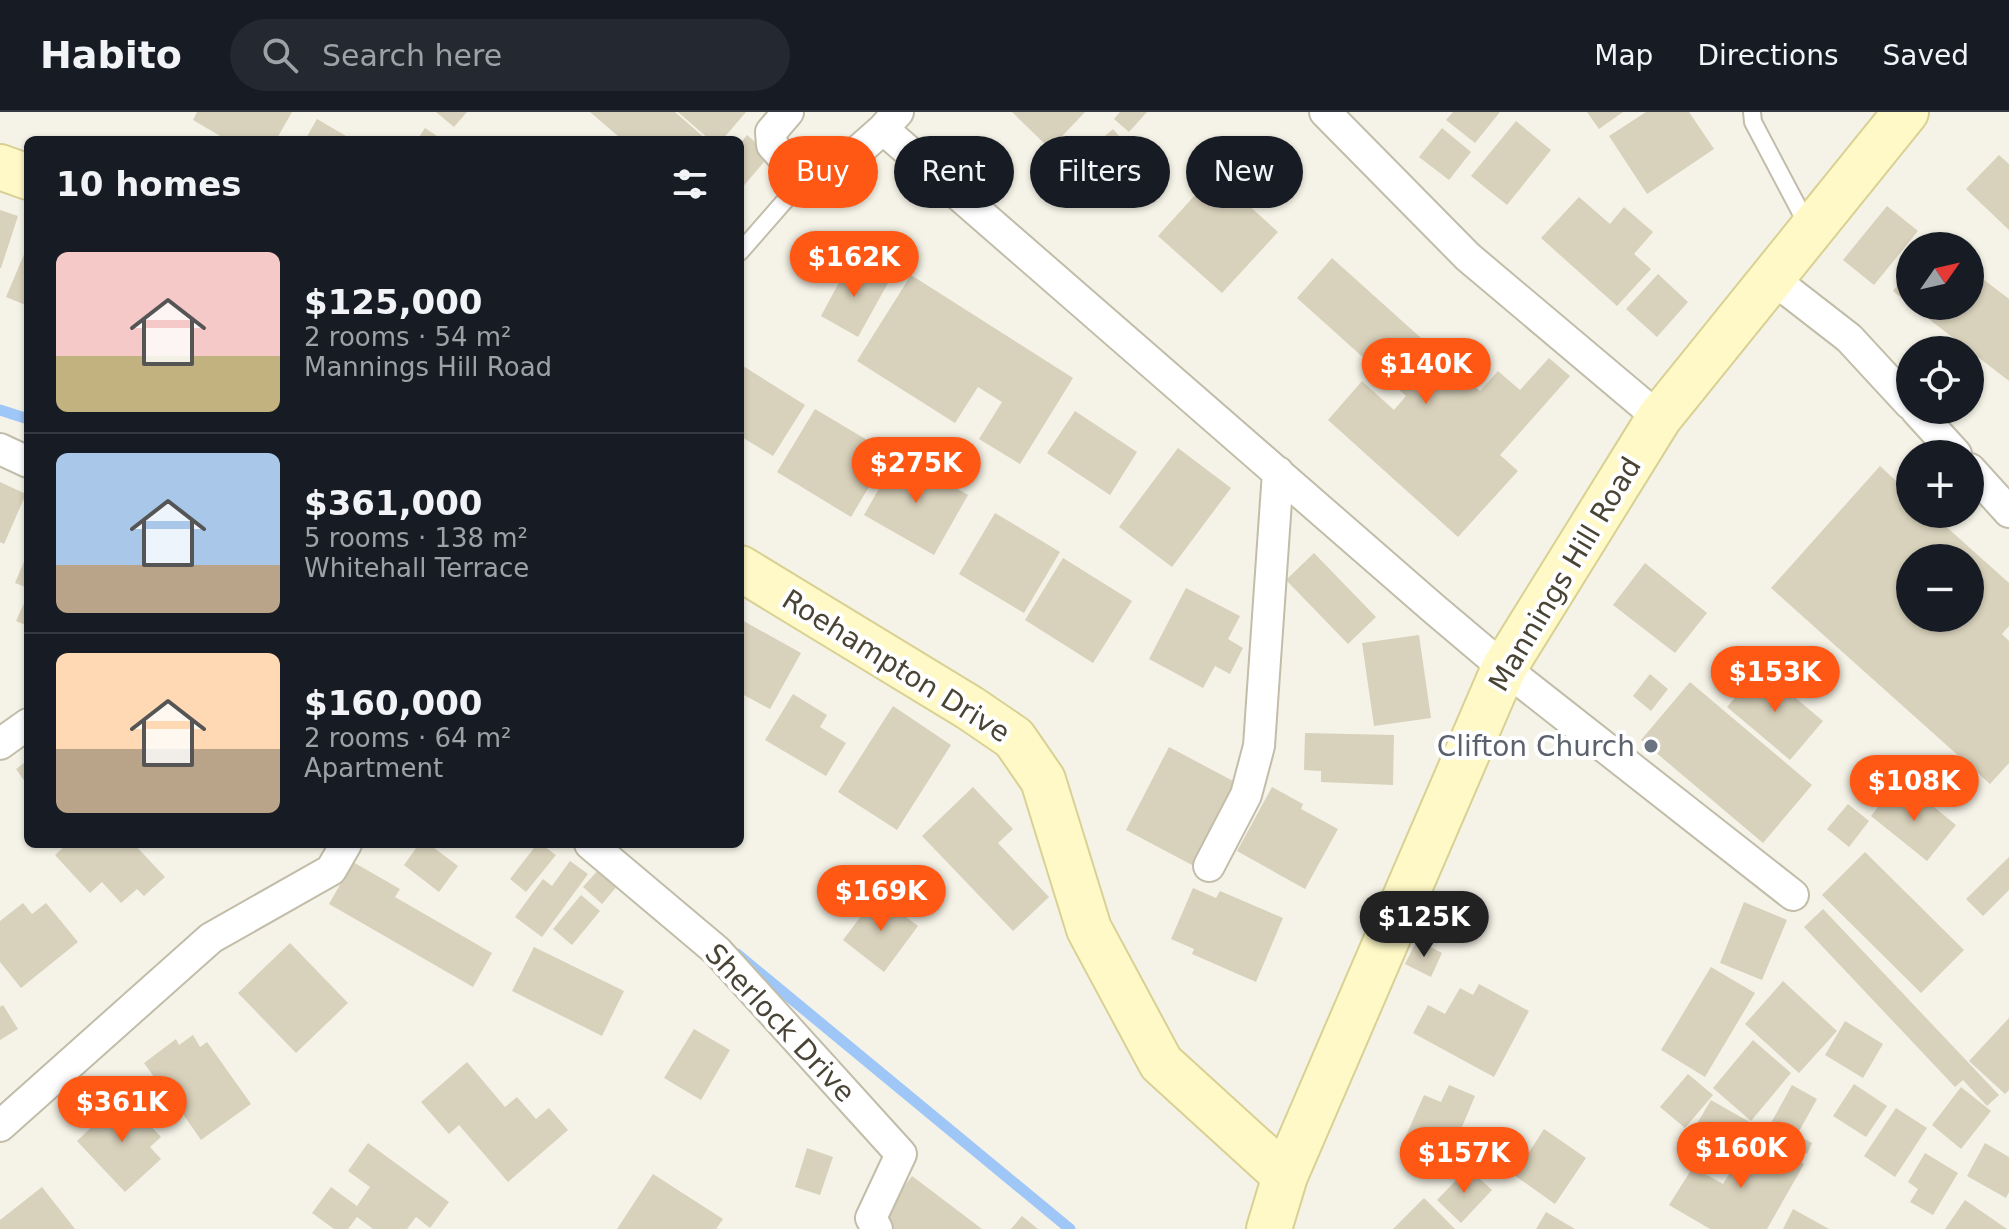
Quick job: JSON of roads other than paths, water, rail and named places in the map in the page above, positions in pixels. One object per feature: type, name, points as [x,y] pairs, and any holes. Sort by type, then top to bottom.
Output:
[{"type":"main road","name":"Mannings Hill Road","points":[[1269,1229],[1285,1176],[1504,668],[1659,418],[1906,112]]},
{"type":"main road","points":[[0,167],[24,176]]},
{"type":"main road","name":"Roehampton Drive","points":[[744,570],[1014,738],[1043,780],[1089,929],[1161,1063],[1285,1176]]},
{"type":"street","points":[[771,136],[771,132],[788,112]]},
{"type":"street","points":[[1325,112],[1468,257],[1659,418]]},
{"type":"street","points":[[874,136],[890,121],[1278,472],[1504,668],[1793,895]]},
{"type":"street","points":[[1773,279],[1849,338],[1896,389]]},
{"type":"street","points":[[1929,424],[1943,440]]},
{"type":"street","points":[[0,449],[24,460]]},
{"type":"street","points":[[1209,866],[1246,795],[1259,746],[1278,472]]},
{"type":"street","points":[[1984,484],[2009,512]]},
{"type":"street","points":[[0,744],[24,727]]},
{"type":"street","points":[[0,1126],[211,938],[331,870],[344,848]]},
{"type":"street","name":"Sherlock Drive","points":[[595,848],[717,951],[901,1154],[871,1218],[877,1229]]},
{"type":"lane","points":[[1752,112],[1753,122],[1811,231]]},
{"type":"lane","points":[[744,247],[778,208]]},
{"type":"waterway","points":[[0,410],[24,418]]},
{"type":"waterway","points":[[737,954],[1070,1229]]},
{"type":"place","name":"Clifton Church","points":[[1651,746]]}]
